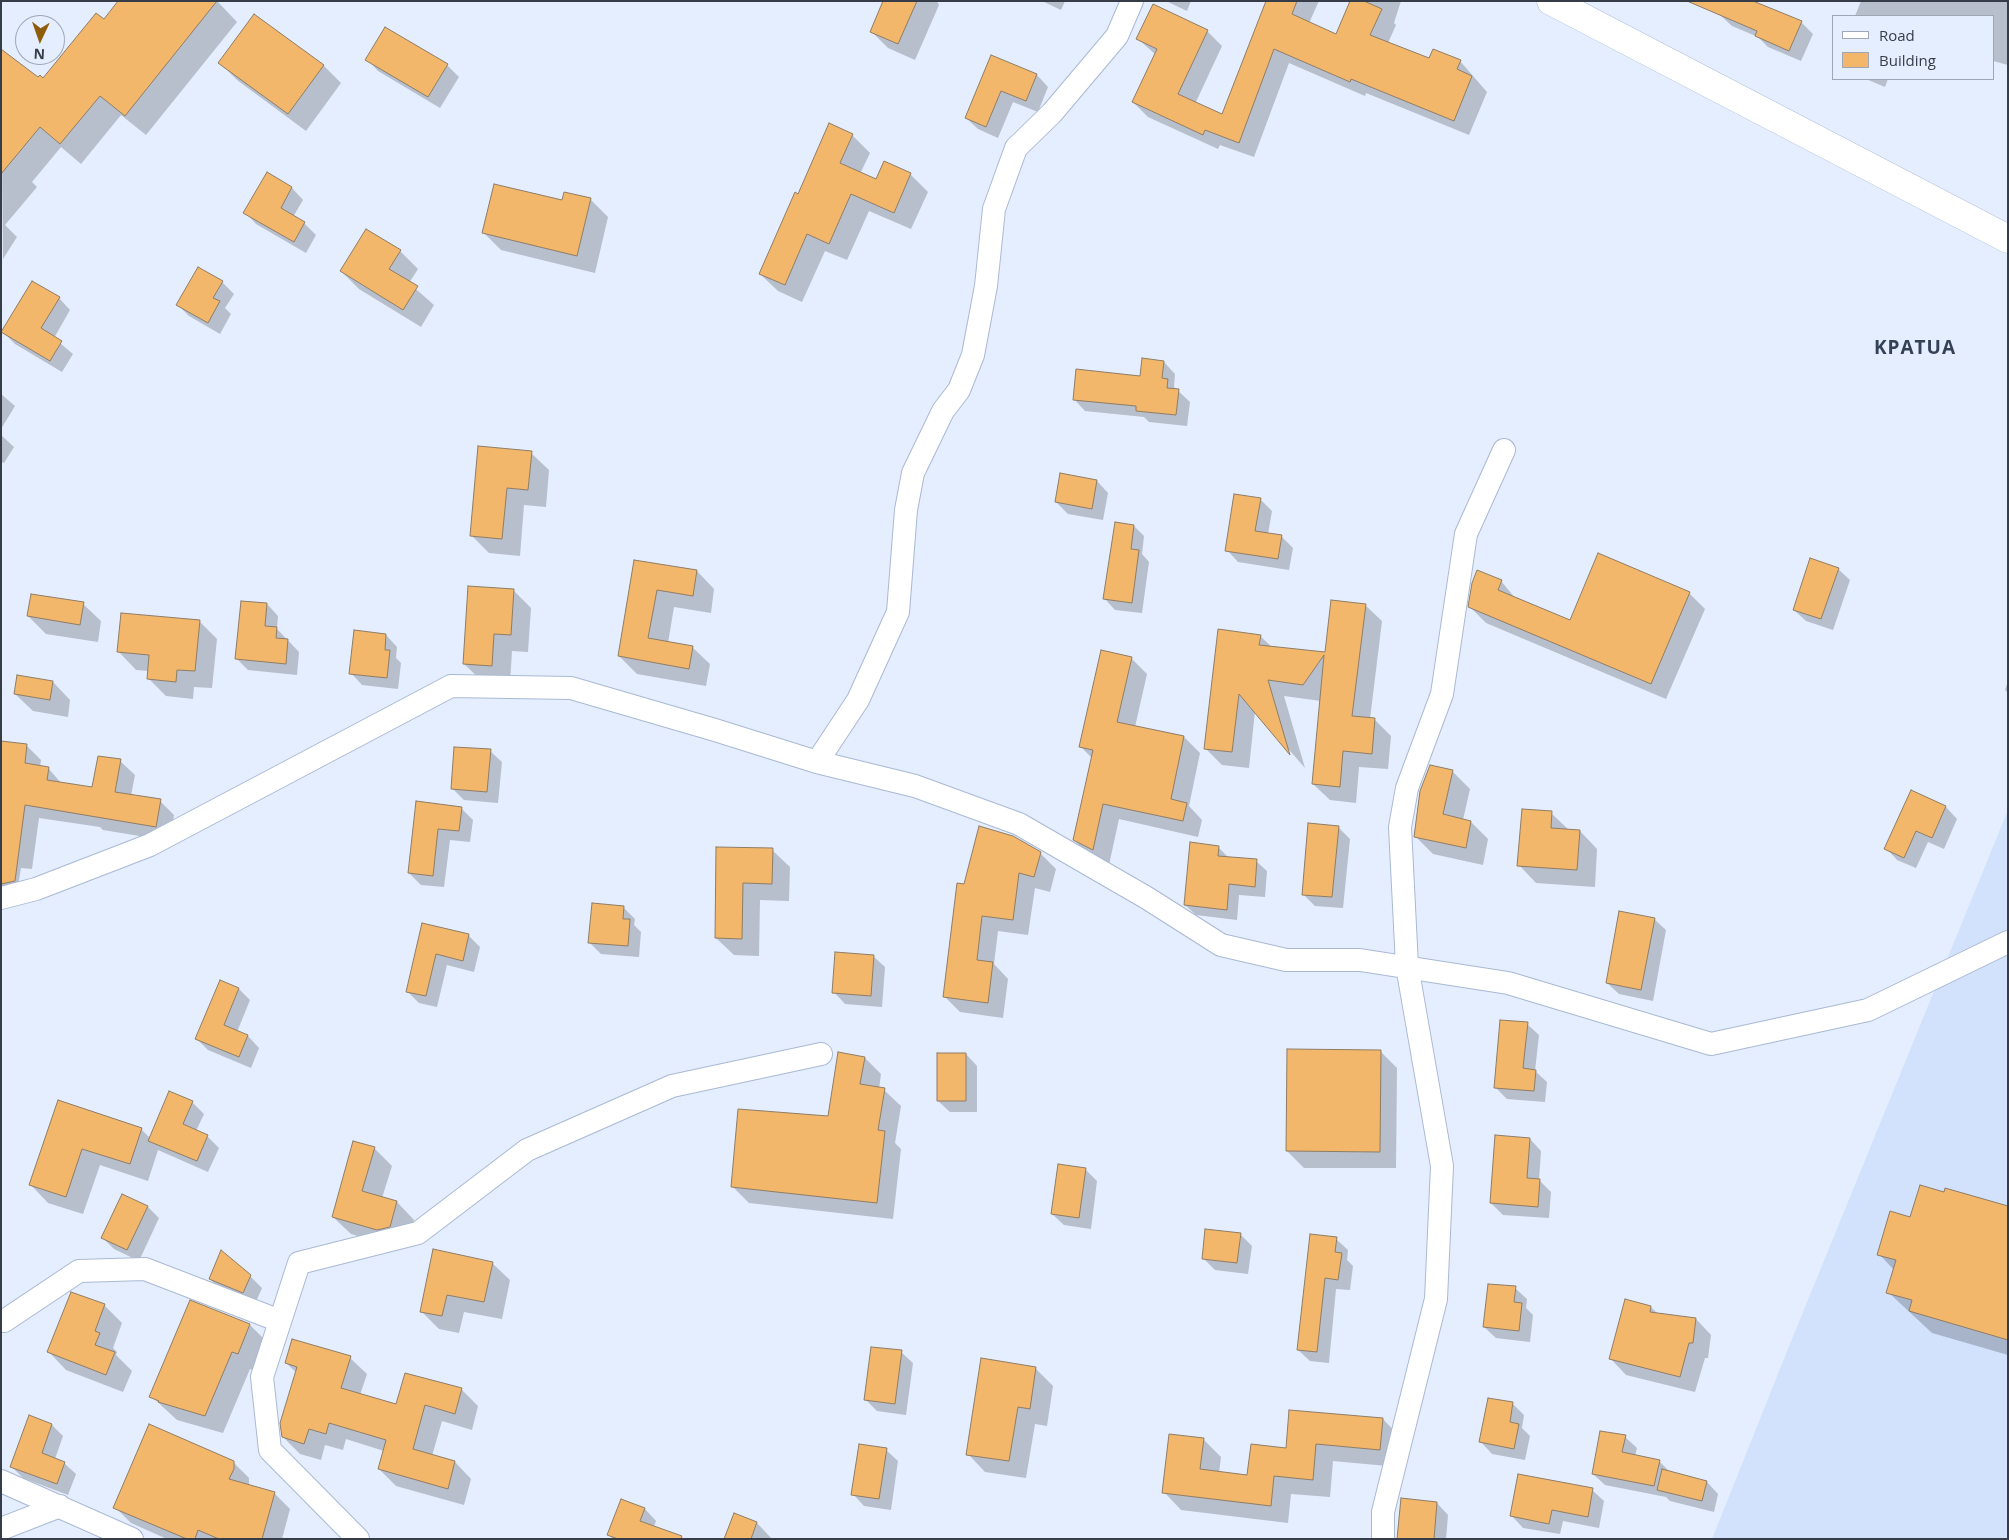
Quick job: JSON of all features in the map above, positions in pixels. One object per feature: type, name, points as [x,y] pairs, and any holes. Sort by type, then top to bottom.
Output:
[{"type":"main road","points":[[1551,1],[2008,239]]},
{"type":"street","points":[[817,762],[858,700],[898,612],[906,510],[913,473],[943,411],[960,390],[972,356],[986,286],[994,209],[1016,148],[1052,113],[1118,36],[1132,1]]},
{"type":"street","points":[[1383,1539],[1382,1512],[1436,1298],[1442,1166],[1407,966],[1400,826],[1408,788],[1442,694],[1466,534],[1504,450]]},
{"type":"street","points":[[1,898],[36,889],[150,845],[451,686],[571,688],[817,762],[914,786],[1019,824],[1147,898],[1221,945],[1286,960],[1360,960],[1508,983],[1710,1044],[1868,1010],[2008,942]]},
{"type":"street","points":[[358,1539],[270,1450],[262,1378],[299,1263],[418,1233],[527,1150],[672,1086],[821,1054]]},
{"type":"street","points":[[1,1321],[4,1322],[79,1271],[145,1269],[280,1321]]},
{"type":"street","points":[[1,1481],[132,1539]]},
{"type":"street","points":[[1,1529],[60,1506]]},
{"type":"shaded area","points":[[2008,810],[2008,1539],[1712,1539],[1783,1361]]},
{"type":"building","points":[[118,1],[217,1],[125,116],[100,96],[60,144],[40,127],[1,174],[1,49],[15,60],[15,65],[22,65],[38,77],[40,75],[43,78],[54,65],[65,65],[65,51],[96,13],[104,19]]},
{"type":"building","points":[[883,1],[917,1],[898,44],[870,32]]},
{"type":"building","points":[[1266,1],[1297,1],[1292,14],[1336,34],[1350,1],[1364,1],[1382,9],[1370,35],[1429,58],[1433,49],[1461,60],[1457,69],[1472,76],[1454,121],[1351,79],[1350,82],[1274,49],[1239,143],[1205,130],[1203,135],[1132,102],[1157,49],[1136,39],[1153,4],[1208,30],[1178,94],[1222,114]]},
{"type":"building","points":[[1687,1],[1753,1],[1802,21],[1789,51],[1755,36],[1757,31]]},
{"type":"building","points":[[254,14],[324,65],[288,114],[218,63]]},
{"type":"building","points":[[385,27],[448,64],[428,97],[365,60]]},
{"type":"building","points":[[991,55],[1037,74],[1026,101],[1001,91],[986,127],[965,118]]},
{"type":"building","points":[[829,123],[853,134],[840,163],[876,179],[884,161],[911,173],[894,213],[851,194],[829,244],[807,234],[785,285],[759,274],[795,192],[798,194]]},
{"type":"building","points":[[267,172],[292,187],[281,208],[305,222],[294,242],[243,213]]},
{"type":"building","points":[[494,184],[562,200],[564,192],[591,198],[577,256],[482,233]]},
{"type":"building","points":[[366,229],[401,250],[389,269],[418,286],[403,310],[340,271]]},
{"type":"building","points":[[198,267],[223,281],[213,298],[220,301],[208,323],[176,305]]},
{"type":"building","points":[[32,281],[60,297],[41,328],[62,341],[50,361],[1,332]]},
{"type":"building","points":[[1142,358],[1164,361],[1162,378],[1168,379],[1167,388],[1179,389],[1176,415],[1136,411],[1136,406],[1073,400],[1076,369],[1140,376]]},
{"type":"building","points":[[478,446],[532,451],[528,490],[507,488],[502,539],[470,536]]},
{"type":"building","points":[[1060,473],[1097,480],[1092,509],[1055,502]]},
{"type":"building","points":[[1234,494],[1261,498],[1255,531],[1282,535],[1278,559],[1225,551]]},
{"type":"building","points":[[1115,522],[1134,525],[1131,549],[1139,550],[1132,603],[1103,599]]},
{"type":"building","points":[[1598,553],[1690,592],[1651,684],[1468,607],[1472,583],[1477,570],[1502,580],[1498,590],[1570,620]]},
{"type":"building","points":[[1810,558],[1839,568],[1821,619],[1793,610]]},
{"type":"building","points":[[634,560],[697,570],[693,596],[657,590],[648,638],[693,646],[689,669],[618,656]]},
{"type":"building","points":[[468,586],[514,589],[511,635],[494,634],[492,666],[463,664]]},
{"type":"building","points":[[31,594],[84,602],[80,625],[27,616]]},
{"type":"building","points":[[1331,600],[1366,604],[1352,716],[1375,718],[1372,754],[1343,751],[1340,787],[1312,784],[1324,655],[1303,685],[1268,680],[1290,755],[1239,694],[1232,752],[1204,749],[1218,629],[1261,635],[1259,645],[1325,652]]},
{"type":"building","points":[[241,601],[267,603],[265,626],[277,627],[276,638],[288,639],[286,664],[235,659]]},
{"type":"building","points":[[121,613],[200,620],[195,671],[177,670],[176,682],[147,679],[149,655],[117,652]]},
{"type":"building","points":[[354,630],[386,634],[385,650],[390,650],[387,678],[349,674]]},
{"type":"building","points":[[1101,650],[1132,657],[1117,722],[1184,736],[1171,799],[1187,803],[1183,821],[1103,804],[1093,850],[1073,840],[1093,750],[1079,747]]},
{"type":"building","points":[[17,675],[53,681],[50,700],[14,694]]},
{"type":"building","points":[[1,741],[27,744],[25,763],[49,767],[47,780],[92,787],[98,756],[121,759],[115,792],[161,799],[156,827],[25,805],[15,881],[1,884]]},
{"type":"building","points":[[454,747],[491,749],[487,792],[451,789]]},
{"type":"building","points":[[1430,765],[1453,770],[1443,814],[1471,821],[1466,848],[1414,837],[1420,791]]},
{"type":"building","points":[[1911,790],[1946,806],[1932,838],[1916,831],[1904,858],[1884,849]]},
{"type":"building","points":[[416,801],[462,807],[459,831],[438,829],[433,876],[408,873]]},
{"type":"building","points":[[1522,809],[1552,811],[1551,828],[1580,830],[1577,870],[1517,866]]},
{"type":"building","points":[[1308,823],[1339,826],[1332,897],[1302,895]]},
{"type":"building","points":[[979,826],[1013,836],[1041,852],[1034,877],[1019,873],[1013,920],[982,916],[977,960],[993,962],[988,1003],[943,997],[957,883],[964,884]]},
{"type":"building","points":[[1190,842],[1219,846],[1218,856],[1257,859],[1255,887],[1229,884],[1227,910],[1184,905]]},
{"type":"building","points":[[716,847],[773,848],[772,884],[743,883],[742,939],[715,938]]},
{"type":"building","points":[[592,903],[624,906],[623,919],[630,919],[628,946],[588,943]]},
{"type":"building","points":[[1619,911],[1655,918],[1641,990],[1606,983]]},
{"type":"building","points":[[422,923],[469,934],[463,961],[436,954],[426,996],[406,992]]},
{"type":"building","points":[[835,952],[874,955],[871,996],[832,993]]},
{"type":"building","points":[[220,980],[239,988],[224,1025],[248,1035],[239,1057],[195,1039]]},
{"type":"building","points":[[1500,1020],[1528,1022],[1523,1068],[1536,1070],[1534,1091],[1494,1088]]},
{"type":"building","points":[[1287,1049],[1381,1050],[1380,1152],[1286,1151]]},
{"type":"building","points":[[838,1052],[865,1057],[860,1084],[885,1088],[878,1130],[885,1131],[877,1203],[731,1187],[738,1109],[828,1116]]},
{"type":"building","points":[[937,1053],[966,1053],[966,1101],[937,1101]]},
{"type":"building","points":[[169,1091],[193,1101],[183,1124],[208,1135],[197,1161],[148,1141]]},
{"type":"building","points":[[58,1100],[142,1128],[130,1164],[82,1149],[66,1197],[29,1185]]},
{"type":"building","points":[[1495,1135],[1530,1138],[1527,1178],[1540,1179],[1538,1207],[1490,1203]]},
{"type":"building","points":[[353,1141],[375,1147],[362,1191],[397,1201],[390,1227],[377,1230],[332,1217]]},
{"type":"building","points":[[1058,1164],[1086,1168],[1079,1218],[1051,1214]]},
{"type":"building","points":[[1920,1185],[1944,1192],[1945,1188],[2008,1206],[2008,1340],[1909,1311],[1912,1300],[1886,1293],[1896,1260],[1877,1255],[1890,1211],[1910,1217]]},
{"type":"building","points":[[122,1194],[148,1206],[127,1250],[101,1238]]},
{"type":"building","points":[[1205,1229],[1241,1233],[1237,1263],[1202,1259]]},
{"type":"building","points":[[1310,1234],[1337,1237],[1335,1252],[1342,1253],[1338,1280],[1325,1278],[1317,1352],[1297,1350]]},
{"type":"building","points":[[433,1249],[493,1262],[484,1302],[447,1295],[442,1316],[420,1312]]},
{"type":"building","points":[[221,1250],[251,1275],[243,1293],[209,1279]]},
{"type":"building","points":[[1488,1284],[1516,1286],[1514,1302],[1522,1303],[1519,1331],[1483,1327]]},
{"type":"building","points":[[71,1292],[105,1304],[95,1331],[100,1333],[95,1345],[115,1352],[106,1375],[47,1352]]},
{"type":"building","points":[[1625,1299],[1651,1306],[1650,1312],[1696,1318],[1693,1343],[1689,1343],[1680,1377],[1609,1359]]},
{"type":"building","points":[[190,1300],[250,1324],[238,1354],[232,1352],[205,1416],[158,1402],[149,1397]]},
{"type":"building","points":[[292,1339],[351,1356],[341,1388],[396,1404],[405,1373],[462,1388],[455,1414],[425,1405],[413,1449],[455,1461],[448,1489],[378,1469],[386,1440],[329,1423],[326,1434],[309,1429],[304,1444],[282,1437],[280,1423],[297,1367],[285,1363]]},
{"type":"building","points":[[871,1347],[902,1350],[895,1404],[864,1400]]},
{"type":"building","points":[[981,1358],[1036,1367],[1030,1409],[1018,1407],[1009,1461],[966,1455]]},
{"type":"building","points":[[1488,1398],[1513,1402],[1510,1422],[1519,1424],[1514,1449],[1479,1442]]},
{"type":"building","points":[[1289,1410],[1383,1418],[1380,1450],[1316,1444],[1313,1480],[1274,1476],[1271,1506],[1162,1493],[1169,1434],[1204,1438],[1200,1469],[1247,1475],[1251,1444],[1286,1448]]},
{"type":"building","points":[[29,1415],[52,1424],[42,1453],[65,1462],[57,1484],[10,1467]]},
{"type":"building","points":[[149,1424],[234,1461],[234,1469],[229,1479],[275,1492],[262,1539],[219,1539],[198,1530],[195,1539],[187,1539],[113,1508]]},
{"type":"building","points":[[1600,1431],[1626,1435],[1622,1452],[1660,1460],[1654,1486],[1592,1474]]},
{"type":"building","points":[[859,1444],[887,1448],[879,1499],[851,1495]]},
{"type":"building","points":[[1662,1469],[1707,1481],[1702,1501],[1657,1490]]},
{"type":"building","points":[[1518,1474],[1593,1488],[1588,1517],[1552,1510],[1549,1524],[1510,1516]]},
{"type":"building","points":[[1401,1498],[1437,1502],[1434,1539],[1397,1539]]},
{"type":"building","points":[[621,1499],[645,1508],[640,1521],[682,1536],[681,1539],[618,1539],[607,1535]]},
{"type":"building","points":[[734,1513],[757,1522],[751,1539],[724,1539]]},
{"type":"district","name":"KPATUA","points":[[1915,349]]}]
